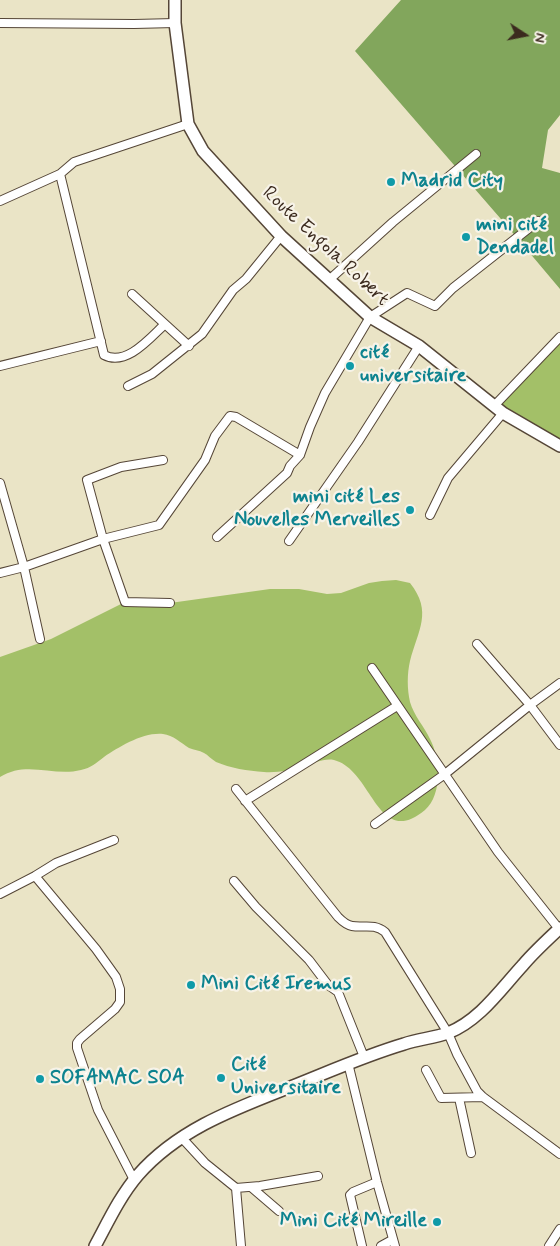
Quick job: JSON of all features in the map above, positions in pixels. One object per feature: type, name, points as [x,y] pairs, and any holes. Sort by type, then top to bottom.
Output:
[{"type":"street","name":"Route Engola Robert","points":[[175,0],[175,23],[188,124],[203,151],[281,236],[370,317],[419,346],[498,409],[560,446]]},
{"type":"street","points":[[0,23],[175,23]]},
{"type":"street","points":[[0,201],[60,174],[74,162],[188,124]]},
{"type":"street","points":[[329,280],[393,222],[476,154]]},
{"type":"street","points":[[60,174],[105,356],[124,357],[143,345],[164,325]]},
{"type":"street","points":[[217,537],[279,482],[300,455],[325,393],[370,317],[407,293],[435,306],[452,288],[538,221]]},
{"type":"street","points":[[128,386],[152,374],[202,334],[233,290],[246,279],[281,236]]},
{"type":"street","points":[[132,294],[189,346]]},
{"type":"street","points":[[430,515],[448,478],[464,457],[484,436],[498,409],[560,337]]},
{"type":"street","points":[[0,366],[101,341]]},
{"type":"street","points":[[289,541],[358,442],[419,346]]},
{"type":"street","points":[[0,573],[24,567],[103,539],[156,526],[162,522],[205,460],[215,436],[230,416],[236,417],[300,455]]},
{"type":"street","points":[[163,460],[122,467],[87,480],[103,539],[125,602],[170,603]]},
{"type":"street","points":[[0,483],[24,567],[40,639]]},
{"type":"street","points":[[477,644],[530,706],[560,745]]},
{"type":"street","points":[[95,1246],[134,1180],[181,1137],[236,1109],[348,1063],[404,1043],[448,1033],[481,1012],[532,954],[559,928],[498,852],[372,668]]},
{"type":"street","points":[[375,824],[445,774],[560,684]]},
{"type":"street","points":[[245,801],[397,706]]},
{"type":"street","points":[[236,790],[338,917],[351,926],[376,926],[385,932],[448,1033],[477,1091],[560,1154]]},
{"type":"street","points":[[0,894],[56,862],[114,840]]},
{"type":"street","points":[[34,876],[96,949],[116,977],[120,989],[120,1002],[115,1009],[80,1039],[77,1043],[77,1048],[98,1110],[134,1180]]},
{"type":"street","points":[[234,882],[256,908],[309,960],[328,985],[338,992],[364,1057]]},
{"type":"street","points":[[348,1063],[393,1243],[381,1246]]},
{"type":"street","points":[[426,1070],[441,1098],[483,1097]]},
{"type":"street","points":[[460,1098],[471,1153]]},
{"type":"street","points":[[181,1137],[205,1163],[236,1188],[318,1176]]},
{"type":"street","points":[[362,1246],[350,1196],[353,1192],[377,1182]]},
{"type":"street","points":[[251,1187],[279,1211]]},
{"type":"street","points":[[236,1188],[241,1246]]},
{"type":"street","points":[[549,1246],[560,1229]]},
{"type":"green space","points":[[401,0],[560,0],[560,115],[548,130],[542,168],[560,173],[560,289],[355,51]]},
{"type":"green space","points":[[560,339],[560,446],[496,406]]},
{"type":"green space","points":[[396,580],[410,583],[421,603],[422,621],[409,666],[408,692],[412,707],[428,734],[438,766],[437,786],[431,803],[425,810],[409,820],[396,820],[385,814],[358,778],[347,767],[334,760],[323,760],[279,772],[245,770],[216,762],[202,752],[189,748],[174,738],[163,734],[147,735],[132,741],[85,769],[60,772],[30,769],[10,772],[0,777],[0,657],[51,639],[125,602],[170,603],[270,589],[299,589],[327,594],[341,593],[369,583]]},
{"type":"place","name":"Madrid City","points":[[391,182]]},
{"type":"place","name":"mini cité Dendadel","points":[[466,237]]},
{"type":"place","name":"cité universitaire","points":[[350,366]]},
{"type":"place","name":"mini cité Les Nouvelles Merveilles","points":[[410,510]]},
{"type":"place","name":"Mini Cité Iremus","points":[[191,985]]},
{"type":"place","name":"Cité Universitaire","points":[[221,1078]]},
{"type":"place","name":"SOFAMAC SOA","points":[[40,1079]]},
{"type":"place","name":"Mini Cité Mireille","points":[[437,1222]]}]
